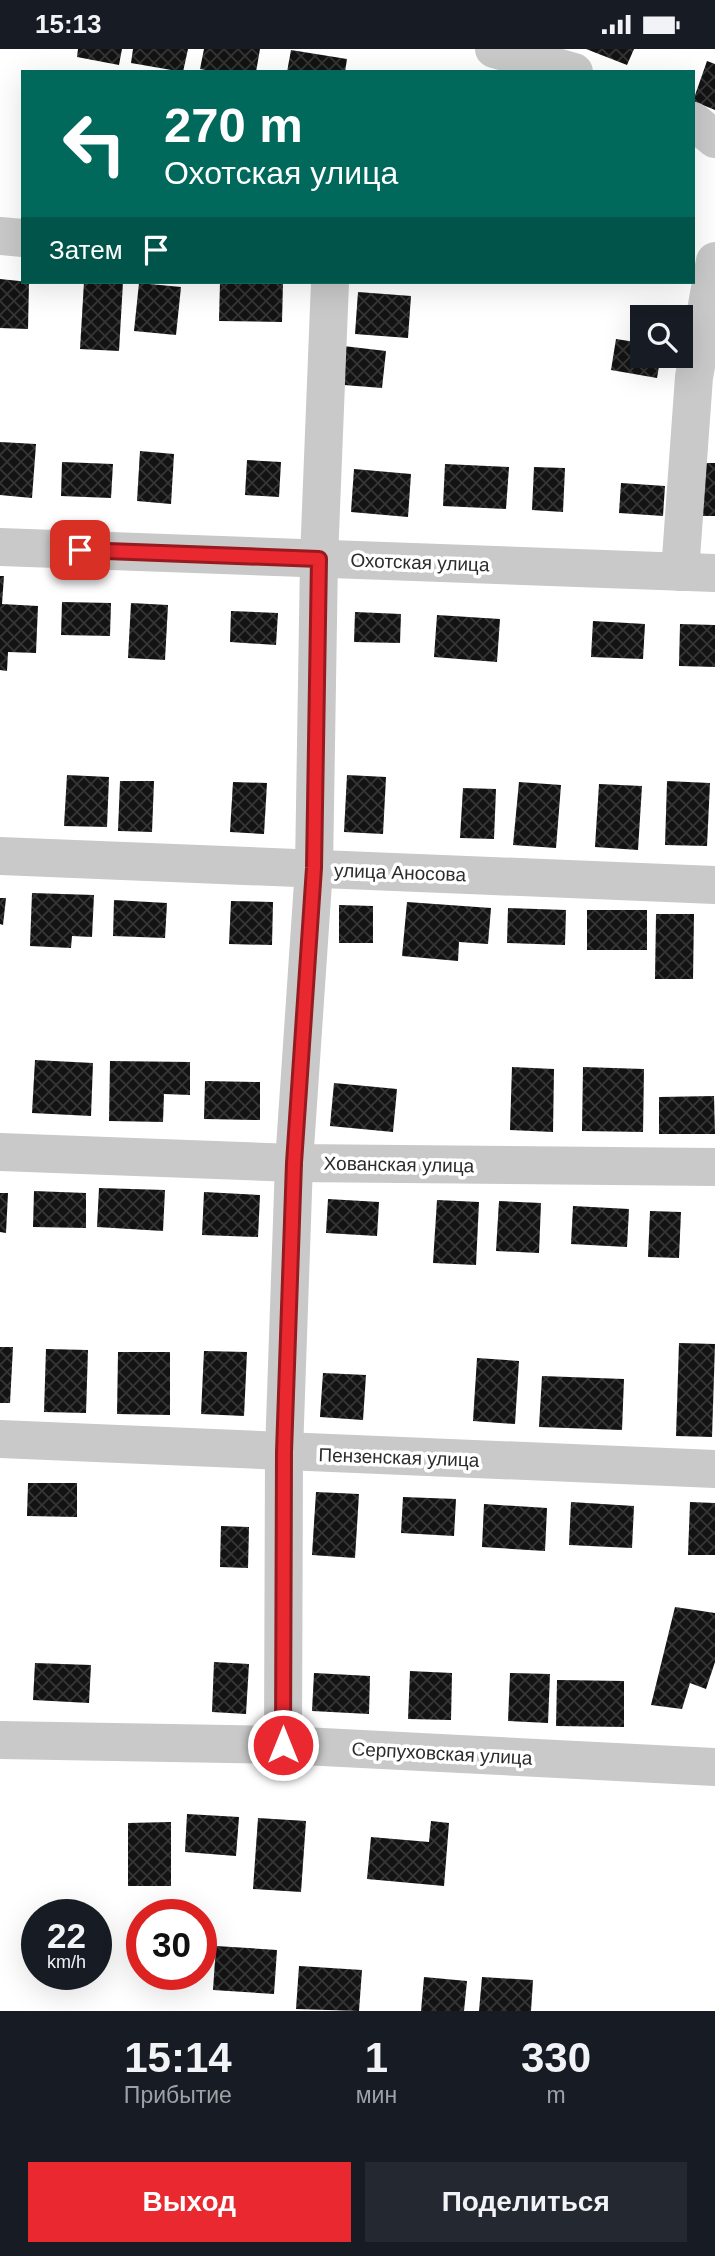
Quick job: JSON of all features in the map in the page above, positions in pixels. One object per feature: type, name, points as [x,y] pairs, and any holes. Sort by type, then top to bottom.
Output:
[{"type":"street","points":[[494,49],[567,70]]},
{"type":"street","points":[[695,123],[715,139]]},
{"type":"street","points":[[0,236],[21,238]]},
{"type":"street","points":[[697,572],[694,377],[715,261]]},
{"type":"street","points":[[283,1745],[284,1452],[294,1163],[314,868],[319,559],[330,284]]},
{"type":"street","name":"Охотская улица","points":[[0,547],[697,572]]},
{"type":"street","name":"улица Аносова","points":[[0,856],[715,885]]},
{"type":"street","name":"Хованская улица","points":[[0,1152],[294,1163],[715,1167]]},
{"type":"street","name":"Пензенская улица","points":[[0,1439],[715,1469]]},
{"type":"street","name":"Серпуховская улица","points":[[0,1740],[283,1745],[715,1767]]},
{"type":"building","points":[[78,49],[122,49],[119,65],[77,57]]},
{"type":"building","points":[[133,49],[188,49],[183,70],[131,63]]},
{"type":"building","points":[[204,49],[260,49],[256,70],[200,69]]},
{"type":"building","points":[[586,49],[634,49],[627,65]]},
{"type":"building","points":[[291,50],[347,59],[345,70],[287,70]]},
{"type":"building","points":[[707,61],[715,64],[715,110],[695,102]]},
{"type":"building","points":[[0,279],[29,284],[28,329],[0,328]]},
{"type":"building","points":[[84,284],[123,284],[119,351],[80,349]]},
{"type":"building","points":[[139,284],[181,287],[176,335],[134,331]]},
{"type":"building","points":[[220,284],[283,284],[282,322],[219,321]]},
{"type":"building","points":[[358,292],[411,296],[408,338],[355,334]]},
{"type":"building","points":[[616,339],[630,341],[630,368],[659,368],[657,378],[611,370]]},
{"type":"building","points":[[335,345],[386,351],[382,388],[331,384]]},
{"type":"building","points":[[0,442],[36,444],[32,498],[0,495]]},
{"type":"building","points":[[140,451],[174,454],[171,504],[137,501]]},
{"type":"building","points":[[247,460],[281,462],[279,497],[245,495]]},
{"type":"building","points":[[62,462],[113,464],[111,498],[61,496]]},
{"type":"building","points":[[702,463],[715,463],[715,516],[700,516]]},
{"type":"building","points":[[445,464],[509,467],[506,509],[443,506]]},
{"type":"building","points":[[534,467],[565,468],[563,512],[532,510]]},
{"type":"building","points":[[354,469],[411,474],[408,517],[351,512]]},
{"type":"building","points":[[621,483],[665,486],[663,516],[619,513]]},
{"type":"building","points":[[0,576],[4,576],[2,604],[38,606],[36,653],[8,652],[7,671],[0,670]]},
{"type":"building","points":[[62,602],[111,603],[110,636],[61,635]]},
{"type":"building","points":[[131,603],[168,605],[165,660],[128,658]]},
{"type":"building","points":[[231,611],[278,613],[276,645],[230,642]]},
{"type":"building","points":[[355,612],[401,614],[400,643],[354,642]]},
{"type":"building","points":[[437,615],[500,619],[497,662],[434,657]]},
{"type":"building","points":[[593,621],[645,624],[643,659],[591,657]]},
{"type":"building","points":[[680,624],[715,625],[715,667],[679,666]]},
{"type":"building","points":[[67,775],[109,777],[107,827],[64,826]]},
{"type":"building","points":[[347,775],[386,777],[383,834],[344,832]]},
{"type":"building","points":[[120,781],[154,781],[152,832],[118,831]]},
{"type":"building","points":[[667,781],[710,783],[707,846],[665,845]]},
{"type":"building","points":[[233,782],[267,783],[264,834],[230,832]]},
{"type":"building","points":[[519,782],[561,785],[556,848],[513,845]]},
{"type":"building","points":[[599,784],[642,786],[638,850],[595,847]]},
{"type":"building","points":[[463,788],[496,789],[494,839],[460,838]]},
{"type":"building","points":[[32,893],[94,895],[92,937],[72,936],[71,948],[30,946]]},
{"type":"building","points":[[0,898],[6,898],[3,925],[0,924]]},
{"type":"building","points":[[114,900],[167,903],[165,938],[113,936]]},
{"type":"building","points":[[231,901],[273,902],[272,945],[229,944]]},
{"type":"building","points":[[407,902],[491,908],[488,944],[459,942],[458,961],[402,956]]},
{"type":"building","points":[[339,905],[373,906],[373,943],[339,943]]},
{"type":"building","points":[[508,908],[566,910],[565,945],[507,943]]},
{"type":"building","points":[[587,910],[647,910],[647,950],[587,950]]},
{"type":"building","points":[[656,914],[694,914],[693,979],[655,979]]},
{"type":"building","points":[[35,1060],[93,1063],[91,1116],[32,1113]]},
{"type":"building","points":[[110,1061],[190,1062],[190,1095],[164,1094],[163,1122],[109,1121]]},
{"type":"building","points":[[512,1067],[554,1069],[553,1132],[510,1130]]},
{"type":"building","points":[[583,1067],[644,1069],[643,1132],[582,1131]]},
{"type":"building","points":[[205,1081],[260,1082],[260,1120],[204,1119]]},
{"type":"building","points":[[334,1083],[397,1089],[393,1132],[330,1126]]},
{"type":"building","points":[[714,1096],[715,1134],[659,1134],[659,1097]]},
{"type":"building","points":[[99,1188],[165,1190],[163,1231],[97,1227]]},
{"type":"building","points":[[34,1191],[86,1193],[86,1228],[33,1227]]},
{"type":"building","points":[[204,1192],[260,1195],[258,1237],[202,1235]]},
{"type":"building","points":[[0,1193],[8,1193],[6,1233],[0,1232]]},
{"type":"building","points":[[328,1199],[379,1202],[377,1236],[326,1233]]},
{"type":"building","points":[[437,1200],[479,1202],[476,1265],[433,1263]]},
{"type":"building","points":[[499,1201],[541,1203],[539,1253],[496,1251]]},
{"type":"building","points":[[573,1206],[629,1209],[627,1247],[571,1244]]},
{"type":"building","points":[[650,1211],[681,1212],[679,1258],[648,1257]]},
{"type":"building","points":[[679,1343],[715,1344],[712,1437],[676,1436]]},
{"type":"building","points":[[0,1347],[13,1347],[10,1403],[0,1403]]},
{"type":"building","points":[[46,1349],[88,1350],[86,1413],[44,1412]]},
{"type":"building","points":[[204,1351],[247,1352],[244,1416],[201,1414]]},
{"type":"building","points":[[118,1352],[170,1352],[170,1415],[117,1414]]},
{"type":"building","points":[[477,1358],[519,1361],[515,1424],[473,1421]]},
{"type":"building","points":[[323,1373],[366,1375],[363,1420],[320,1417]]},
{"type":"building","points":[[542,1376],[624,1379],[622,1430],[539,1427]]},
{"type":"building","points":[[28,1483],[77,1483],[77,1517],[27,1516]]},
{"type":"building","points":[[316,1492],[359,1494],[355,1558],[312,1555]]},
{"type":"building","points":[[403,1497],[456,1499],[454,1536],[401,1533]]},
{"type":"building","points":[[571,1502],[634,1506],[632,1548],[569,1545]]},
{"type":"building","points":[[690,1502],[715,1503],[715,1555],[688,1555]]},
{"type":"building","points":[[484,1504],[547,1508],[545,1551],[482,1547]]},
{"type":"building","points":[[221,1526],[249,1527],[248,1568],[220,1567]]},
{"type":"building","points":[[675,1607],[715,1613],[715,1662],[706,1689],[690,1683],[682,1709],[651,1705]]},
{"type":"building","points":[[214,1662],[249,1664],[246,1714],[212,1712]]},
{"type":"building","points":[[35,1663],[91,1665],[89,1703],[33,1700]]},
{"type":"building","points":[[410,1671],[452,1673],[451,1720],[408,1719]]},
{"type":"building","points":[[314,1673],[370,1676],[369,1714],[312,1711]]},
{"type":"building","points":[[510,1673],[550,1674],[548,1723],[508,1721]]},
{"type":"building","points":[[557,1680],[624,1681],[624,1727],[556,1726]]},
{"type":"building","points":[[187,1814],[239,1817],[236,1856],[185,1852]]},
{"type":"building","points":[[258,1818],[306,1821],[301,1892],[253,1889]]},
{"type":"building","points":[[431,1821],[449,1823],[444,1886],[367,1879],[371,1837],[429,1842]]},
{"type":"building","points":[[171,1822],[171,1886],[128,1886],[128,1823]]},
{"type":"building","points":[[217,1946],[277,1950],[274,1994],[213,1990],[217,1990]]},
{"type":"building","points":[[299,1966],[362,1970],[359,2011],[296,2009]]},
{"type":"building","points":[[424,1977],[467,1981],[464,2011],[421,2011]]},
{"type":"building","points":[[482,1977],[533,1980],[531,2011],[479,2011]]},
{"type":"route","points":[[80,550],[319,559],[314,868],[294,1163],[284,1452],[283,1745]]}]
